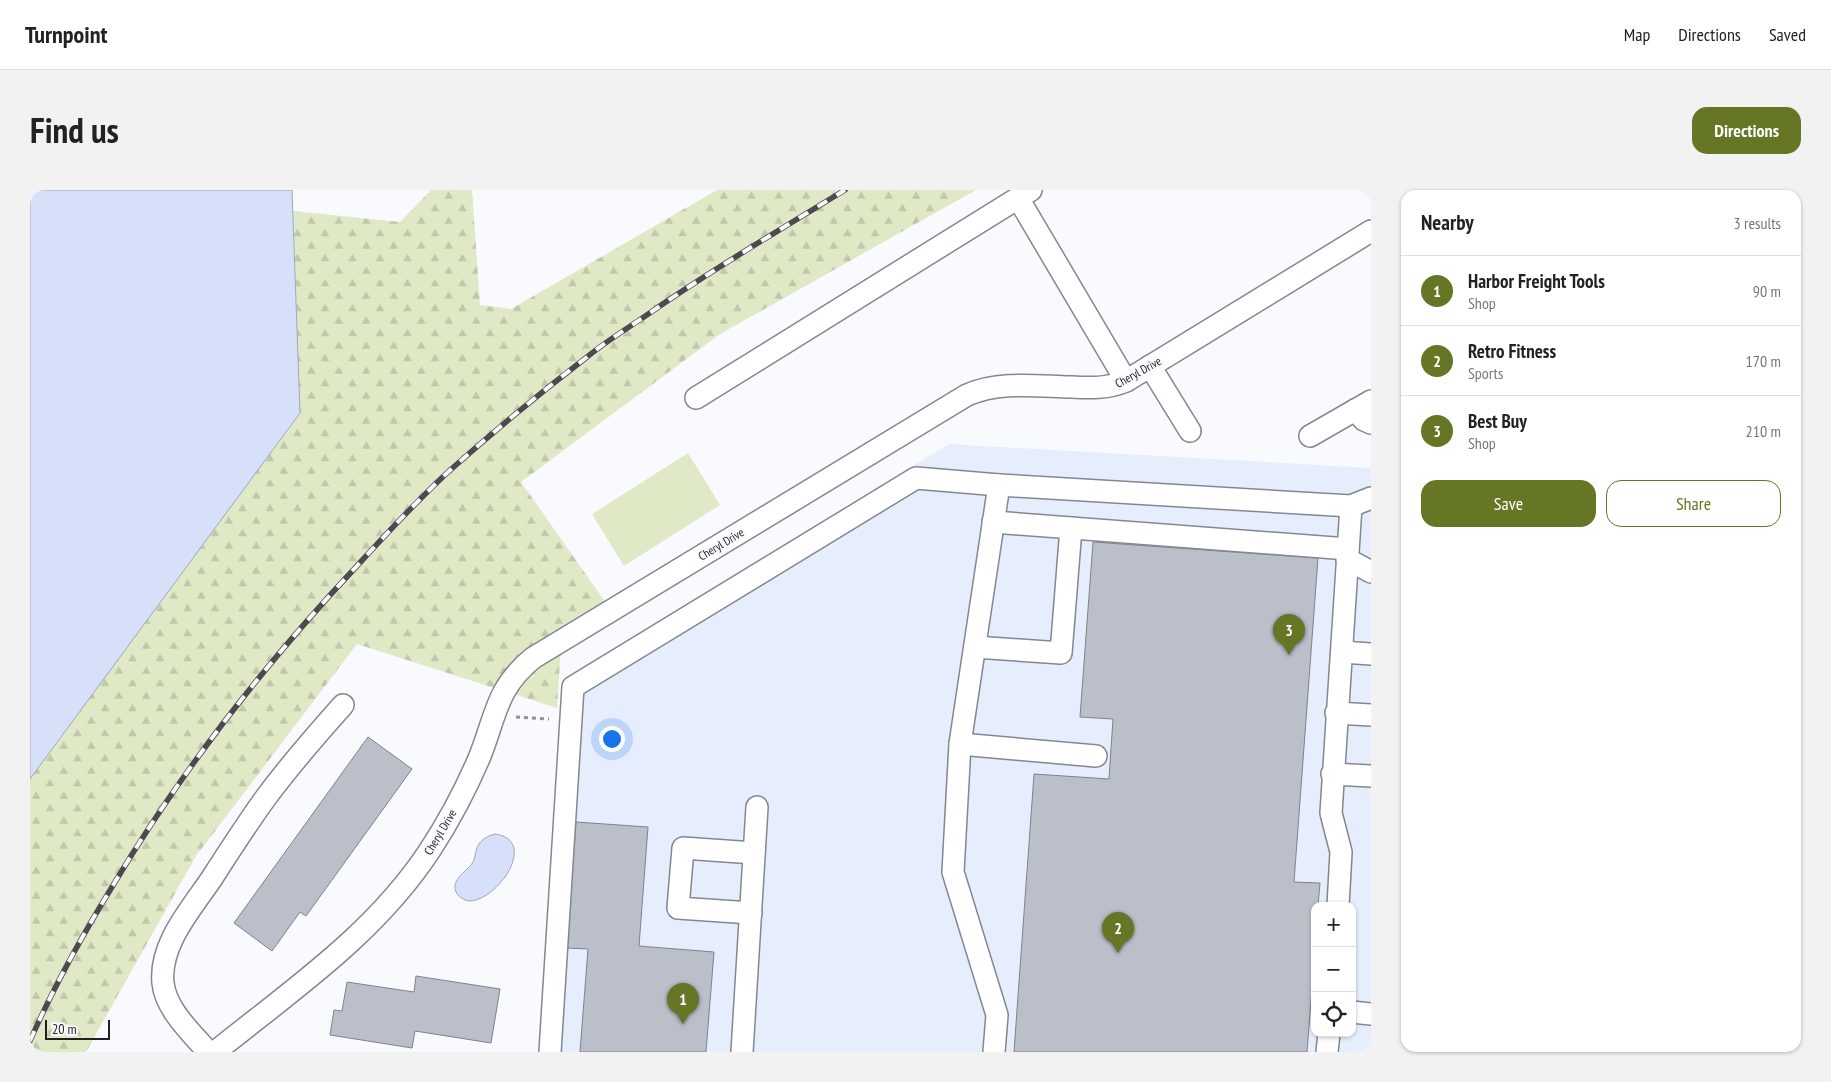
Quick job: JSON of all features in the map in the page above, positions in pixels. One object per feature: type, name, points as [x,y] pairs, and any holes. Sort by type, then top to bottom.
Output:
[{"type":"street","points":[[696,398],[1025,194],[1126,381]]},
{"type":"street","name":"Cheryl Drive","points":[[215,1052],[344,949],[397,895],[428,853],[449,818],[480,754],[492,715],[508,682],[533,658],[962,397],[981,389],[1009,385],[1107,388],[1126,381],[1371,231]]},
{"type":"street","points":[[1150,366],[1190,431]]},
{"type":"street","points":[[1310,436],[1366,411]]},
{"type":"street","points":[[550,1052],[573,687],[916,478],[999,485],[1351,506],[1371,498]]},
{"type":"street","points":[[994,1052],[997,1015],[953,872],[960,744],[999,485]]},
{"type":"street","points":[[1338,902],[1341,852],[1331,813],[1332,774],[1351,506]]},
{"type":"street","points":[[993,522],[1348,554],[1371,572]]},
{"type":"street","points":[[975,646],[1061,653],[1071,528]]},
{"type":"street","points":[[1342,652],[1371,654]]},
{"type":"street","points":[[208,1052],[180,1019],[167,999],[163,971],[168,949],[180,926],[258,808],[290,766],[343,704]]},
{"type":"street","points":[[1336,713],[1371,716]]},
{"type":"street","points":[[960,744],[1096,756]]},
{"type":"street","points":[[1332,774],[1371,776]]},
{"type":"street","points":[[742,1052],[757,807]]},
{"type":"street","points":[[751,913],[678,908],[683,848],[754,853]]},
{"type":"street","points":[[1356,1012],[1371,1014]]},
{"type":"street","points":[[1327,1052],[1329,1037]]},
{"type":"path","points":[[492,715],[571,720]]},
{"type":"shaded area","points":[[30,190],[292,190],[300,413],[30,779]]},
{"type":"shaded area","points":[[949,444],[1371,468],[1371,1052],[562,1052],[570,675]]},
{"type":"shaded area","points":[[495,834],[508,839],[514,847],[514,858],[509,870],[502,881],[491,891],[480,898],[469,901],[464,899],[456,891],[456,882],[473,862],[477,847],[481,842]]},
{"type":"green space","points":[[431,190],[472,190],[480,305],[511,309],[717,190],[976,190],[720,334],[521,482],[613,613],[561,645],[557,708],[357,644],[196,856],[86,1052],[30,1052],[30,779],[300,413],[293,211],[400,222]]},
{"type":"green space","points":[[688,453],[720,505],[624,566],[592,514]]},
{"type":"building","points":[[1093,542],[1318,558],[1294,882],[1320,883],[1318,902],[1311,902],[1311,1002],[1307,1052],[1014,1052],[1034,774],[1109,779],[1113,719],[1080,717]]},
{"type":"building","points":[[368,737],[412,769],[306,916],[300,912],[272,951],[234,923]]},
{"type":"building","points":[[576,822],[648,827],[639,946],[714,952],[706,1052],[580,1052],[588,949],[566,948]]},
{"type":"building","points":[[416,976],[500,989],[491,1043],[415,1031],[412,1048],[330,1035],[334,1010],[342,1011],[347,982],[414,992]]},
{"type":"railway","points":[[30,1041],[79,943],[139,844],[195,761],[225,720],[289,642],[401,518],[482,442],[600,347],[716,269],[845,190]]},
{"type":"place","name":"Best Buy","points":[[1289,655]]},
{"type":"place","name":"Retro Fitness","points":[[1118,953]]},
{"type":"place","name":"Harbor Freight Tools","points":[[683,1024]]}]
